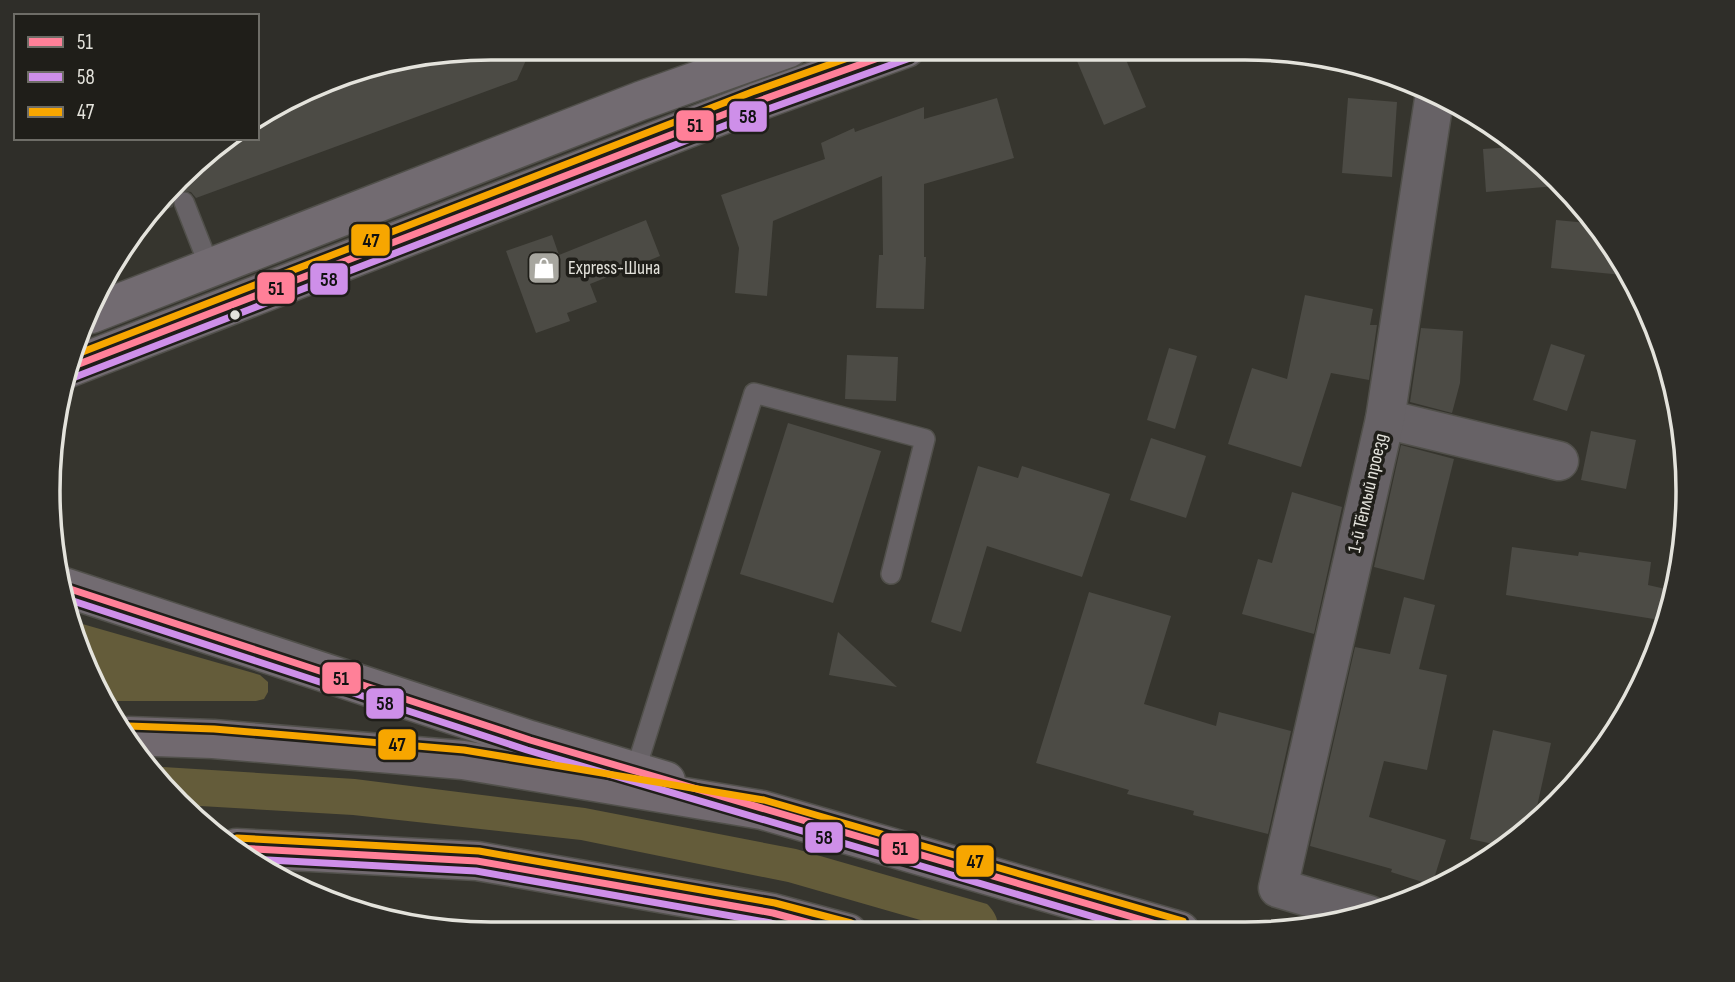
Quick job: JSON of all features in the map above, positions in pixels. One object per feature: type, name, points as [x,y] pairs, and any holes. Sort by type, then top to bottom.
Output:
[{"type":"main road","points":[[99,310],[640,102],[731,60]]},
{"type":"main road","points":[[739,60],[756,102]]},
{"type":"main road","points":[[78,364],[756,102],[873,60]]},
{"type":"main road","points":[[71,589],[517,736],[1149,922]]},
{"type":"main road","points":[[136,736],[214,739],[463,760],[762,810]]},
{"type":"main road","points":[[249,849],[477,861],[765,922]]},
{"type":"street","name":"1-й Тёплый проезд","points":[[1350,909],[1278,888],[1385,419],[1433,103]]},
{"type":"street","points":[[1385,419],[1559,461]]},
{"type":"lane","points":[[184,202],[210,268]]},
{"type":"lane","points":[[635,772],[754,393],[925,439],[891,574]]},
{"type":"shaded area","points":[[80,623],[260,675],[268,682],[268,692],[264,699],[114,701]]},
{"type":"shaded area","points":[[159,767],[355,779],[585,808],[796,849],[987,904],[995,914],[997,922],[927,922],[788,882],[581,840],[353,815],[196,806]]},
{"type":"building","points":[[526,60],[517,80],[196,198],[191,192],[182,190],[228,149],[240,140],[259,140],[259,127],[326,92],[379,74],[435,63]]},
{"type":"building","points":[[1126,60],[1146,107],[1104,125],[1077,61]]},
{"type":"building","points":[[997,98],[1014,158],[924,184],[924,309],[876,308],[879,255],[883,255],[882,176],[773,221],[767,296],[735,293],[739,248],[721,195],[825,159],[821,143],[854,128],[855,132],[924,107],[924,119]]},
{"type":"building","points":[[1348,98],[1397,102],[1392,177],[1342,173]]},
{"type":"building","points":[[1505,147],[1550,187],[1486,192],[1483,149]]},
{"type":"building","points":[[174,199],[173,207],[163,210]]},
{"type":"building","points":[[646,220],[660,256],[590,284],[597,302],[567,313],[570,321],[536,333],[506,251],[552,235],[559,255]]},
{"type":"building","points":[[1556,220],[1581,222],[1618,274],[1551,268]]},
{"type":"building","points":[[1305,295],[1373,309],[1370,325],[1377,325],[1369,380],[1331,373],[1301,467],[1228,444],[1252,368],[1287,379]]},
{"type":"building","points":[[1421,328],[1463,331],[1460,383],[1452,413],[1410,402]]},
{"type":"building","points":[[1551,344],[1585,355],[1567,411],[1533,400]]},
{"type":"building","points":[[1169,348],[1197,356],[1175,429],[1147,420]]},
{"type":"building","points":[[847,355],[898,357],[896,401],[845,399]]},
{"type":"building","points":[[788,423],[881,451],[833,603],[740,574]]},
{"type":"building","points":[[1591,431],[1636,440],[1626,489],[1581,480]]},
{"type":"building","points":[[1151,438],[1206,456],[1186,518],[1130,500]]},
{"type":"building","points":[[1401,445],[1454,459],[1424,580],[1374,567]]},
{"type":"building","points":[[978,466],[1018,478],[1022,466],[1110,494],[1082,577],[987,546],[961,632],[931,622]]},
{"type":"building","points":[[1292,492],[1342,507],[1314,634],[1242,614],[1258,559],[1272,563]]},
{"type":"building","points":[[1512,547],[1578,556],[1579,552],[1651,562],[1648,585],[1664,589],[1656,619],[1506,595]]},
{"type":"building","points":[[1089,592],[1171,616],[1144,704],[1216,726],[1219,712],[1291,731],[1268,834],[1193,815],[1194,811],[1127,794],[1129,790],[1036,763]]},
{"type":"building","points":[[1404,597],[1435,605],[1419,669],[1447,675],[1427,770],[1384,761],[1369,817],[1446,840],[1434,878],[1425,883],[1391,872],[1392,869],[1310,846],[1355,647],[1390,654]]},
{"type":"building","points":[[838,632],[897,687],[829,675]]},
{"type":"building","points":[[1493,730],[1551,743],[1537,808],[1492,844],[1470,839]]},
{"type":"transit line","name":"47","points":[[82,352],[752,92],[842,60]]},
{"type":"transit line","name":"51","points":[[78,364],[756,102],[873,60]]},
{"type":"transit line","name":"58","points":[[75,377],[760,112],[904,60]]},
{"type":"transit line","name":"51","points":[[71,589],[530,740],[1149,922]]},
{"type":"transit line","name":"58","points":[[74,601],[527,750],[1111,922]]},
{"type":"transit line","name":"47","points":[[129,726],[214,729],[464,750],[764,800],[1183,921]]},
{"type":"transit line","name":"47","points":[[237,838],[479,851],[775,903],[847,922]]},
{"type":"transit line","name":"51","points":[[249,849],[477,861],[773,913],[806,922]]},
{"type":"transit line","name":"58","points":[[267,860],[476,871],[765,922]]},
{"type":"place","name":"Express-Шина","points":[[544,268]]}]
